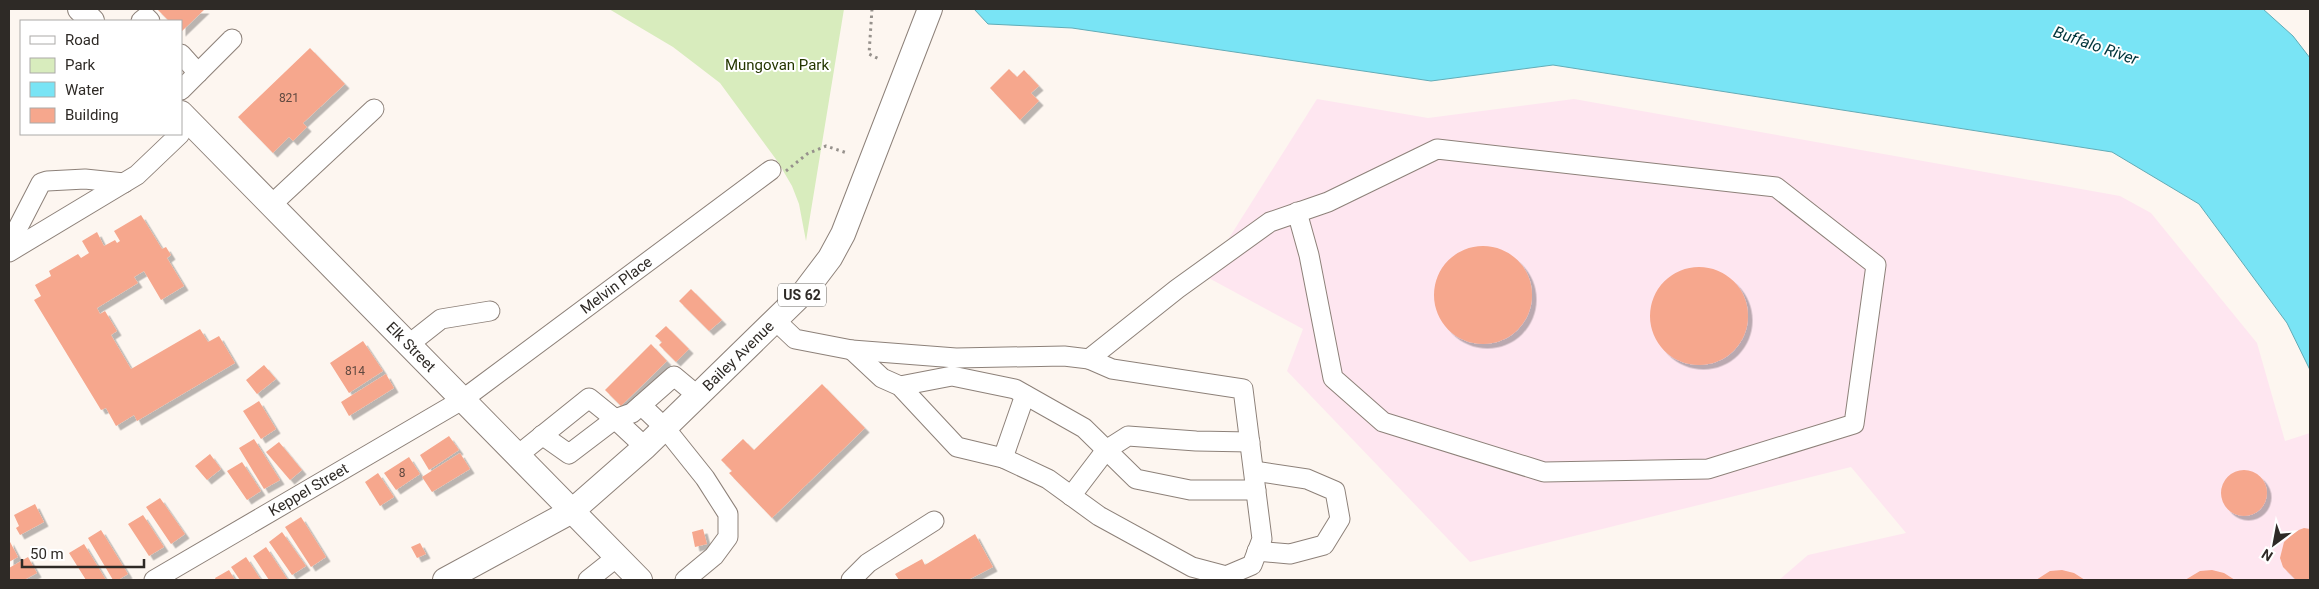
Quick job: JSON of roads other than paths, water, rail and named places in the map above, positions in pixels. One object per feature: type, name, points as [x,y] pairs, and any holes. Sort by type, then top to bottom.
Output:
[{"type":"main road","points":[[80,9],[91,20]]},
{"type":"main road","name":"Bailey Avenue","points":[[445,580],[572,511],[645,447],[805,291],[830,258],[843,234],[930,9]]},
{"type":"main road","name":"Elk Street","points":[[183,126],[271,205],[640,580]]},
{"type":"street","points":[[182,89],[232,38]]},
{"type":"street","points":[[182,55],[198,73]]},
{"type":"street","points":[[271,205],[374,109]]},
{"type":"street","points":[[9,252],[138,175],[175,135]]},
{"type":"street","points":[[1089,359],[1176,289],[1270,222],[1297,212],[1328,202],[1437,149],[1776,187],[1876,265],[1854,424],[1708,469],[1544,472],[1383,422],[1332,378],[1308,255],[1297,212]]},
{"type":"street","name":"Melvin Place","points":[[462,400],[771,170]]},
{"type":"street","points":[[9,245],[41,183],[85,179],[124,182]]},
{"type":"street","points":[[408,345],[441,319],[490,311]]},
{"type":"street","points":[[776,321],[795,338],[852,350],[956,358],[1064,356],[1089,359],[1112,368],[1243,389],[1262,539],[1252,565],[1226,576],[1192,567],[1099,516],[1048,479],[1003,458],[957,446],[900,386],[882,378],[852,350]]},
{"type":"street","points":[[542,435],[568,454],[615,419],[632,414],[674,376],[698,396]]},
{"type":"street","points":[[900,386],[952,376],[1015,389],[1084,428],[1136,479],[1190,490],[1256,490]]},
{"type":"street","points":[[1003,458],[1025,396]]},
{"type":"street","points":[[518,455],[589,398],[645,447]]},
{"type":"street","name":"Keppel Street","points":[[154,580],[462,400]]},
{"type":"street","points":[[641,405],[664,428],[705,478],[728,514],[728,537],[714,556],[685,580]]},
{"type":"street","points":[[1071,496],[1106,450],[1128,436],[1196,441],[1250,442]]},
{"type":"street","points":[[1254,471],[1306,479],[1335,491],[1340,519],[1324,545],[1290,554],[1257,552]]},
{"type":"street","points":[[851,580],[868,563],[934,521]]},
{"type":"street","points":[[588,580],[617,557]]},
{"type":"water","name":"Buffalo River","points":[[974,9],[2263,9],[2293,36],[2310,58],[2310,370],[2287,323],[2199,204],[2112,152],[1553,65],[1431,81],[1072,28],[988,24]]},
{"type":"park label","name":"Mungovan Park","points":[[777,65]]}]
